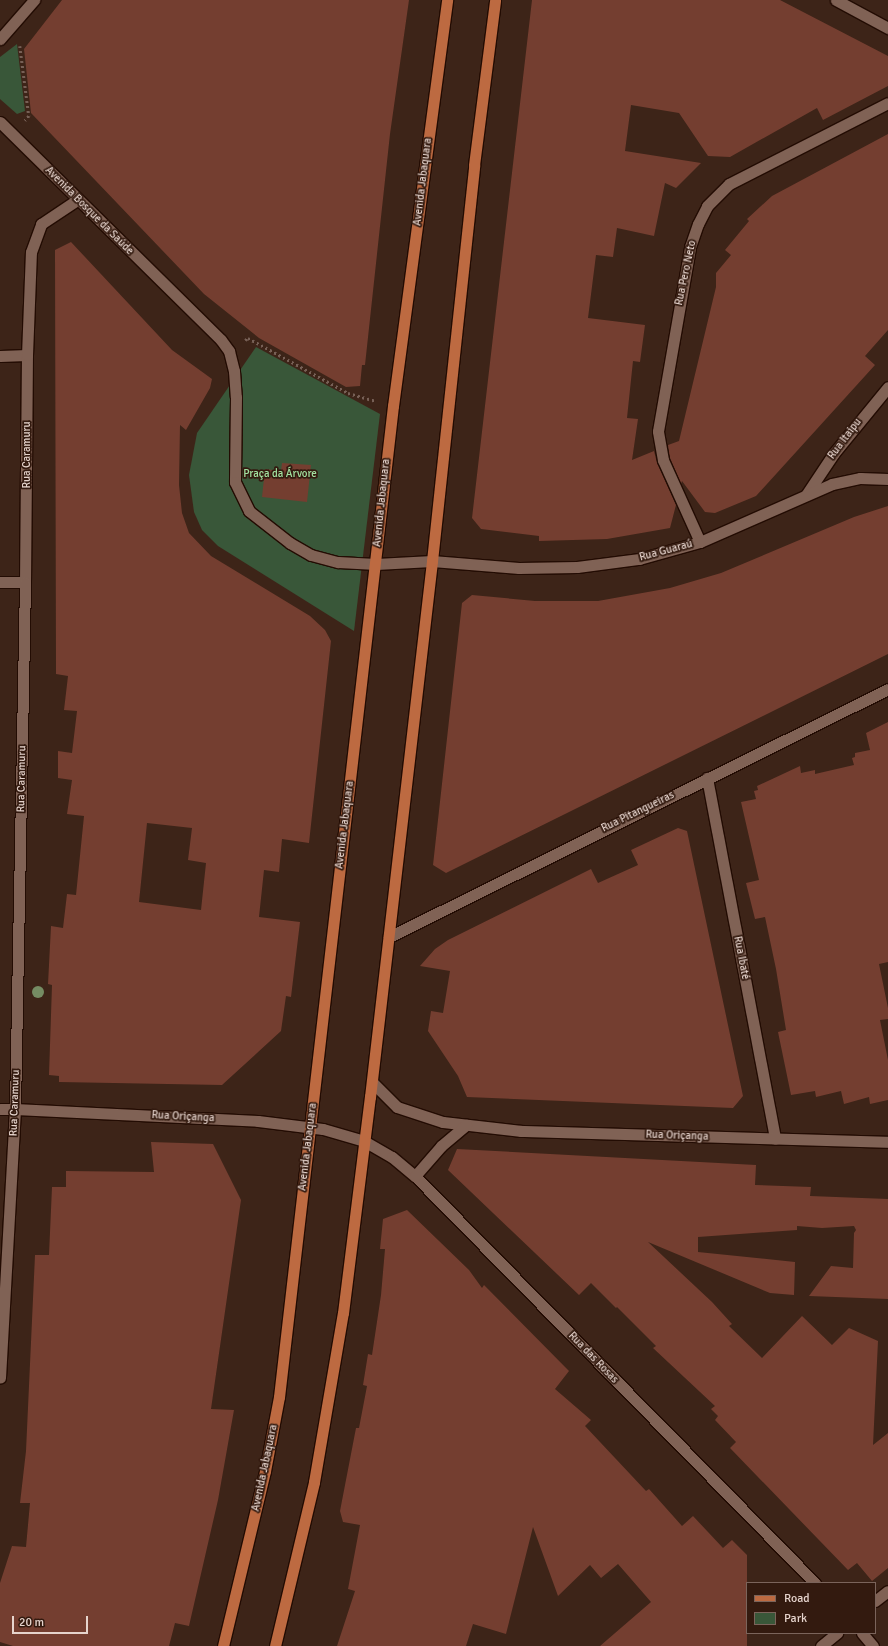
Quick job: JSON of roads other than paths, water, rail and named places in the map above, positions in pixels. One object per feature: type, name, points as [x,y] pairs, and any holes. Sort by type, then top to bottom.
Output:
[{"type":"main road","name":"Avenida Jabaquara","points":[[223,1646],[264,1478],[279,1397],[393,406],[447,0]]},
{"type":"main road","points":[[275,1646],[292,1583],[321,1444],[343,1313],[389,937],[432,561],[474,165],[495,0]]},
{"type":"street","points":[[0,39],[34,0]]},
{"type":"street","points":[[836,0],[888,28]]},
{"type":"street","name":"Rua Pero Neto","points":[[700,542],[663,460],[658,431],[690,247],[698,224],[707,206],[729,184],[888,103]]},
{"type":"street","name":"Avenida Bosque da Saúde","points":[[0,122],[77,200],[221,340],[229,351]]},
{"type":"street","name":"Rua Caramuru","points":[[0,1378],[15,1109],[29,276],[36,236],[42,224],[77,200]]},
{"type":"street","name":"Rua Guaraú","points":[[229,351],[234,371],[236,397],[235,482],[249,511],[271,530],[311,555],[338,562],[376,564],[432,561],[519,568],[577,567],[639,559],[700,542],[832,484],[860,478],[888,479]]},
{"type":"street","points":[[0,356],[27,355]]},
{"type":"street","name":"Rua Itaipu","points":[[806,495],[834,453],[888,387]]},
{"type":"street","points":[[0,582],[25,582]]},
{"type":"street","name":"Rua Pitangueiras","points":[[389,937],[888,689]]},
{"type":"street","name":"Rua Ibaté","points":[[707,778],[775,1138]]},
{"type":"street","name":"Rua Oriçanga","points":[[372,1082],[397,1107],[443,1122],[466,1125],[521,1131],[888,1142]]},
{"type":"street","name":"Rua Oriçanga","points":[[0,1109],[258,1121],[310,1127],[364,1141]]},
{"type":"street","points":[[415,1176],[441,1146],[466,1125]]},
{"type":"street","name":"Rua das Rosas","points":[[364,1141],[388,1154],[415,1176],[814,1582]]},
{"type":"street","points":[[876,1601],[888,1591]]},
{"type":"street","points":[[822,1646],[836,1634]]},
{"type":"street","points":[[863,1634],[873,1646]]},
{"type":"park label","name":"Praça da Árvore","points":[[280,474]]}]
